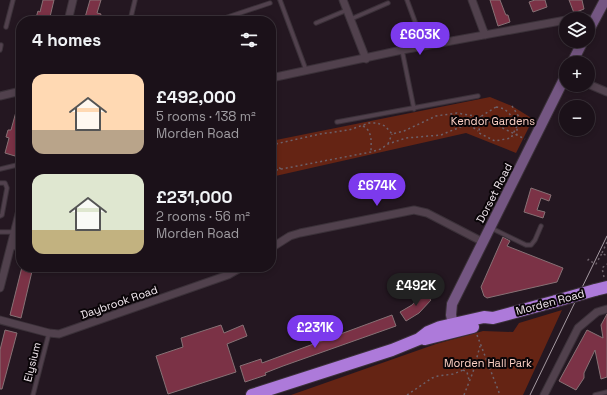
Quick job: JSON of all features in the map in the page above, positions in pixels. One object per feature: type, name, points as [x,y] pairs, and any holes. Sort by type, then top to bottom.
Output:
[{"type":"highway","name":"Morden Road","points":[[252,395],[392,350],[419,339],[428,332],[453,324],[484,317],[494,318],[595,290],[605,282]]},
{"type":"highway","name":"Morden Road","points":[[419,339],[430,339],[486,324],[494,318]]},
{"type":"main road","points":[[595,17],[605,0]]},
{"type":"main road","name":"Dorset Road","points":[[453,324],[451,315],[452,304],[559,89]]},
{"type":"street","points":[[69,16],[74,0]]},
{"type":"street","points":[[343,0],[366,59]]},
{"type":"street","points":[[472,0],[485,35]]},
{"type":"street","points":[[276,77],[366,59],[402,50],[559,21]]},
{"type":"street","points":[[595,87],[607,92]]},
{"type":"street","points":[[0,96],[16,91]]},
{"type":"street","points":[[276,245],[290,236],[300,233],[414,210],[427,213],[483,242]]},
{"type":"street","points":[[0,288],[16,228]]},
{"type":"street","points":[[11,245],[16,246]]},
{"type":"street","name":"Daybrook Road","points":[[0,320],[49,333],[59,334],[233,272]]},
{"type":"street","points":[[544,395],[578,328],[597,312],[607,309]]},
{"type":"lane","points":[[6,27],[13,0]]},
{"type":"lane","points":[[131,16],[135,0]]},
{"type":"lane","points":[[280,0],[306,71]]},
{"type":"lane","points":[[407,0],[424,46]]},
{"type":"lane","points":[[231,16],[270,3]]},
{"type":"lane","points":[[351,19],[388,3]]},
{"type":"lane","points":[[316,23],[347,10]]},
{"type":"lane","points":[[402,50],[414,109]]},
{"type":"lane","points":[[337,122],[478,96]]},
{"type":"lane","points":[[0,169],[16,165]]},
{"type":"lane","points":[[0,183],[5,183],[7,188],[2,200],[2,215],[0,216]]},
{"type":"lane","points":[[490,227],[526,245],[531,245],[535,240],[541,226]]},
{"type":"lane","points":[[0,232],[14,232]]},
{"type":"lane","name":"Elysium","points":[[33,395],[49,333]]},
{"type":"lane","points":[[595,395],[607,392]]},
{"type":"path","points":[[511,138],[517,126],[519,117],[512,106]]},
{"type":"path","points":[[478,131],[480,117],[492,109],[502,108],[512,117],[517,126],[517,134]]},
{"type":"path","points":[[392,134],[404,131],[436,116],[457,113],[480,117],[517,134],[526,140]]},
{"type":"path","points":[[278,144],[377,123],[384,126],[392,134]]},
{"type":"path","points":[[362,125],[369,131],[371,137],[371,152]]},
{"type":"path","points":[[276,170],[371,152],[406,138],[441,135],[465,125],[471,126],[484,137],[495,141],[511,138],[517,134]]},
{"type":"path","points":[[388,144],[392,134]]},
{"type":"path","points":[[276,166],[281,169]]},
{"type":"path","points":[[589,259],[588,260],[596,264],[607,242]]},
{"type":"path","points":[[602,253],[607,256]]},
{"type":"path","points":[[605,282],[602,268],[607,264]]},
{"type":"path","points":[[474,327],[500,395]]},
{"type":"path","points":[[464,395],[480,350],[480,344]]},
{"type":"path","points":[[407,395],[432,378],[453,374],[476,361]]},
{"type":"path","points":[[461,370],[467,372],[470,381]]},
{"type":"green space","name":"Kendor Gardens","points":[[490,97],[512,106],[533,119],[516,153],[466,133],[276,176],[276,140]]},
{"type":"green space","name":"Morden Hall Park","points":[[562,310],[523,395],[291,395],[436,344],[483,331],[513,332],[519,323]]},
{"type":"building","points":[[43,0],[54,0],[50,16],[36,16],[38,11],[40,12]]},
{"type":"building","points":[[90,0],[101,0],[97,13],[101,14],[100,16],[85,16]]},
{"type":"building","points":[[490,0],[500,0],[510,22],[498,26]]},
{"type":"building","points":[[535,0],[545,0],[547,7],[533,12],[529,2]]},
{"type":"building","points":[[569,0],[582,0],[584,9],[574,12]]},
{"type":"building","points":[[16,112],[15,156],[5,153],[9,138],[6,137],[8,130],[11,130]]},
{"type":"building","points":[[531,188],[551,195],[549,201],[541,198],[537,210],[545,212],[543,218],[524,212]]},
{"type":"building","points":[[503,237],[510,241],[507,246],[563,268],[557,282],[487,298],[484,296],[481,287]]},
{"type":"building","points":[[21,272],[32,272],[21,318],[10,315]]},
{"type":"building","points":[[423,293],[431,300],[419,313],[406,321],[400,312],[412,305]]},
{"type":"building","points":[[607,314],[607,377],[601,379],[595,350],[584,373],[584,378],[576,390],[559,381],[587,330],[603,338],[601,325]]},
{"type":"building","points":[[392,315],[396,326],[283,366],[265,373],[266,375],[245,382],[240,366],[261,359],[262,363]]},
{"type":"building","points":[[221,325],[224,333],[243,325],[247,336],[227,344],[236,372],[168,394],[156,356],[183,347],[181,338]]},
{"type":"building","points":[[5,330],[17,333],[2,389],[0,389],[0,350]]},
{"type":"tram line","points":[[530,395],[607,236]]}]
